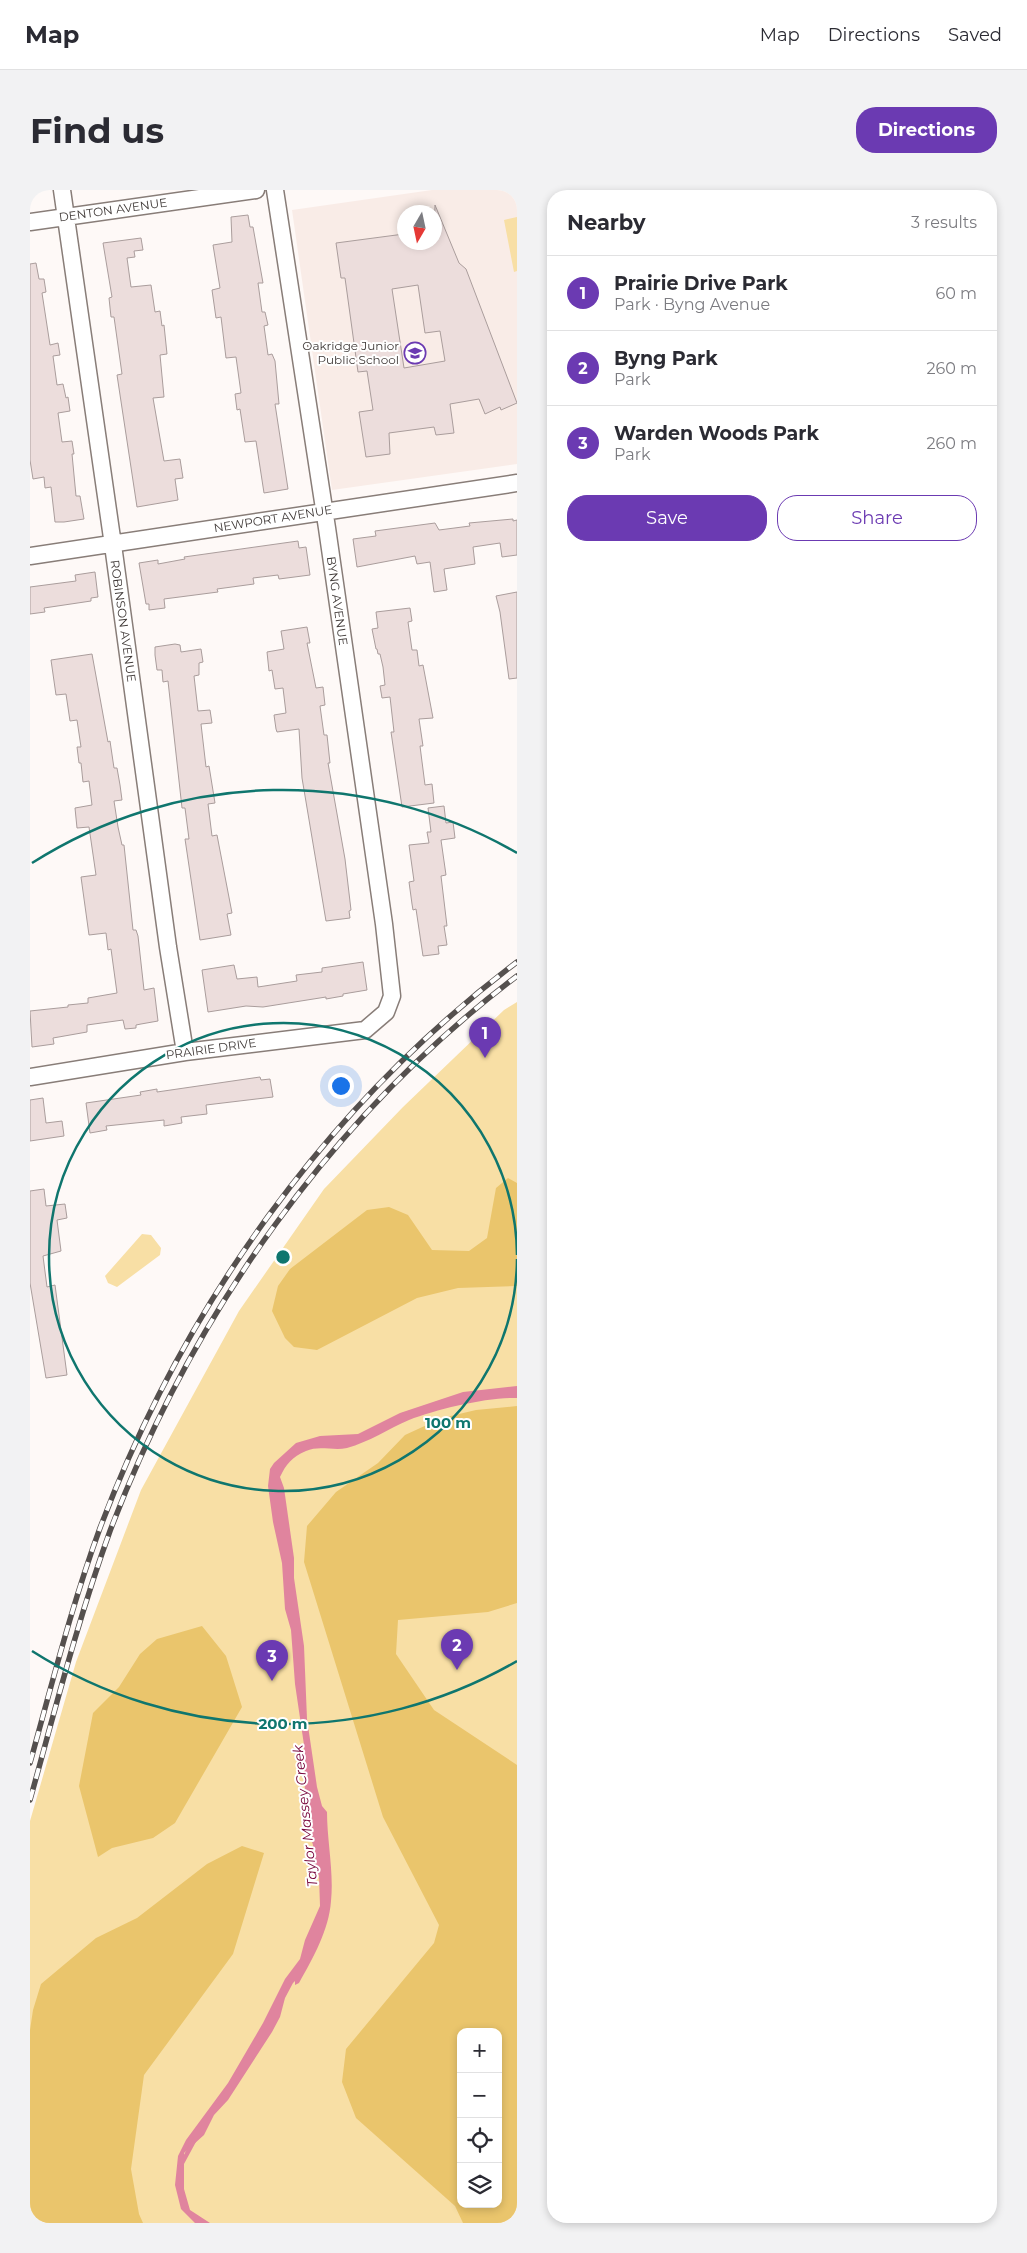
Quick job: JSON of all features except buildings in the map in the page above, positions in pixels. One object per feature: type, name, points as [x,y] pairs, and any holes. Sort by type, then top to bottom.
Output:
[{"type":"street","name":"ROBINSON AVENUE","points":[[62,190],[165,928],[185,1052]]},
{"type":"street","name":"DENTON AVENUE","points":[[30,222],[256,190]]},
{"type":"street","name":"BYNG AVENUE","points":[[275,190],[384,924],[392,996],[386,1012]]},
{"type":"street","name":"NEWPORT AVENUE","points":[[30,556],[517,483]]},
{"type":"street","name":"PRAIRIE DRIVE","points":[[30,1077],[185,1052],[365,1030],[386,1012]]},
{"type":"shaded area","name":"Oakridge Junior Public School","points":[[432,190],[517,190],[517,464],[332,490],[292,210]]},
{"type":"shaded area","points":[[517,217],[517,271],[514,272],[504,220]]},
{"type":"shaded area","points":[[517,1002],[517,2223],[30,2223],[30,1821],[76,1662],[141,1490],[239,1311],[324,1189],[403,1107],[504,1010]]},
{"type":"shaded area","points":[[508,1178],[517,1183],[517,1286],[458,1288],[417,1298],[317,1350],[294,1347],[285,1338],[272,1311],[278,1286],[290,1269],[367,1210],[389,1207],[408,1215],[432,1250],[469,1251],[487,1238],[496,1188]]},
{"type":"shaded area","points":[[142,1234],[151,1235],[161,1248],[160,1255],[117,1287],[108,1283],[105,1276]]},
{"type":"shaded area","points":[[517,1406],[517,1603],[488,1612],[398,1620],[396,1654],[434,1710],[517,1765],[517,2223],[463,2223],[455,2206],[356,2118],[342,2082],[346,2049],[434,1943],[439,1925],[383,1817],[304,1562],[307,1526],[336,1492],[378,1463],[405,1435],[442,1418],[476,1410]]},
{"type":"shaded area","points":[[202,1626],[226,1656],[242,1707],[175,1823],[153,1838],[112,1848],[98,1857],[79,1786],[93,1713],[119,1687],[140,1654],[157,1639]]},
{"type":"shaded area","points":[[242,1846],[264,1853],[233,1954],[144,2075],[131,2169],[139,2214],[143,2223],[30,2223],[30,2030],[33,2010],[41,1984],[96,1938],[137,1918],[207,1864]]},
{"type":"water","points":[[517,1386],[517,1398],[492,1399],[434,1412],[409,1420],[371,1439],[347,1448],[311,1449],[290,1461],[280,1477],[284,1488],[294,1558],[294,1578],[304,1646],[307,1719],[317,1787],[322,1806],[327,1812],[332,1879],[330,1912],[320,1944],[299,1983],[295,1985],[295,1981],[293,1983],[272,2032],[228,2100],[214,2115],[204,2135],[184,2153],[184,2189],[190,2210],[210,2223],[195,2223],[181,2209],[175,2185],[178,2156],[186,2140],[228,2083],[263,2023],[285,1979],[300,1959],[305,1940],[320,1906],[319,1876],[312,1860],[313,1845],[303,1813],[305,1799],[304,1745],[295,1684],[291,1630],[285,1609],[282,1563],[273,1522],[268,1486],[270,1469],[296,1443],[320,1436],[358,1434],[400,1413],[463,1392]]},
{"type":"waterway","name":"Taylor Massey Creek","points":[[182,2163],[195,2139]]},
{"type":"railway","points":[[30,1763],[71,1615],[100,1528],[134,1446],[174,1366],[219,1289],[269,1215],[324,1145],[384,1080],[448,1018],[517,962]]},
{"type":"railway","points":[[30,1800],[77,1631],[110,1531],[143,1451],[182,1373],[226,1297],[275,1225],[329,1156],[387,1091],[450,1031],[517,976]]},
{"type":"place","name":"Oakridge Junior Public School","points":[[415,353]]},
{"type":"place","name":"Prairie Drive Park","points":[[485,1058]]},
{"type":"place","name":"Byng Park","points":[[457,1670]]},
{"type":"place","name":"Warden Woods Park","points":[[272,1681]]}]
